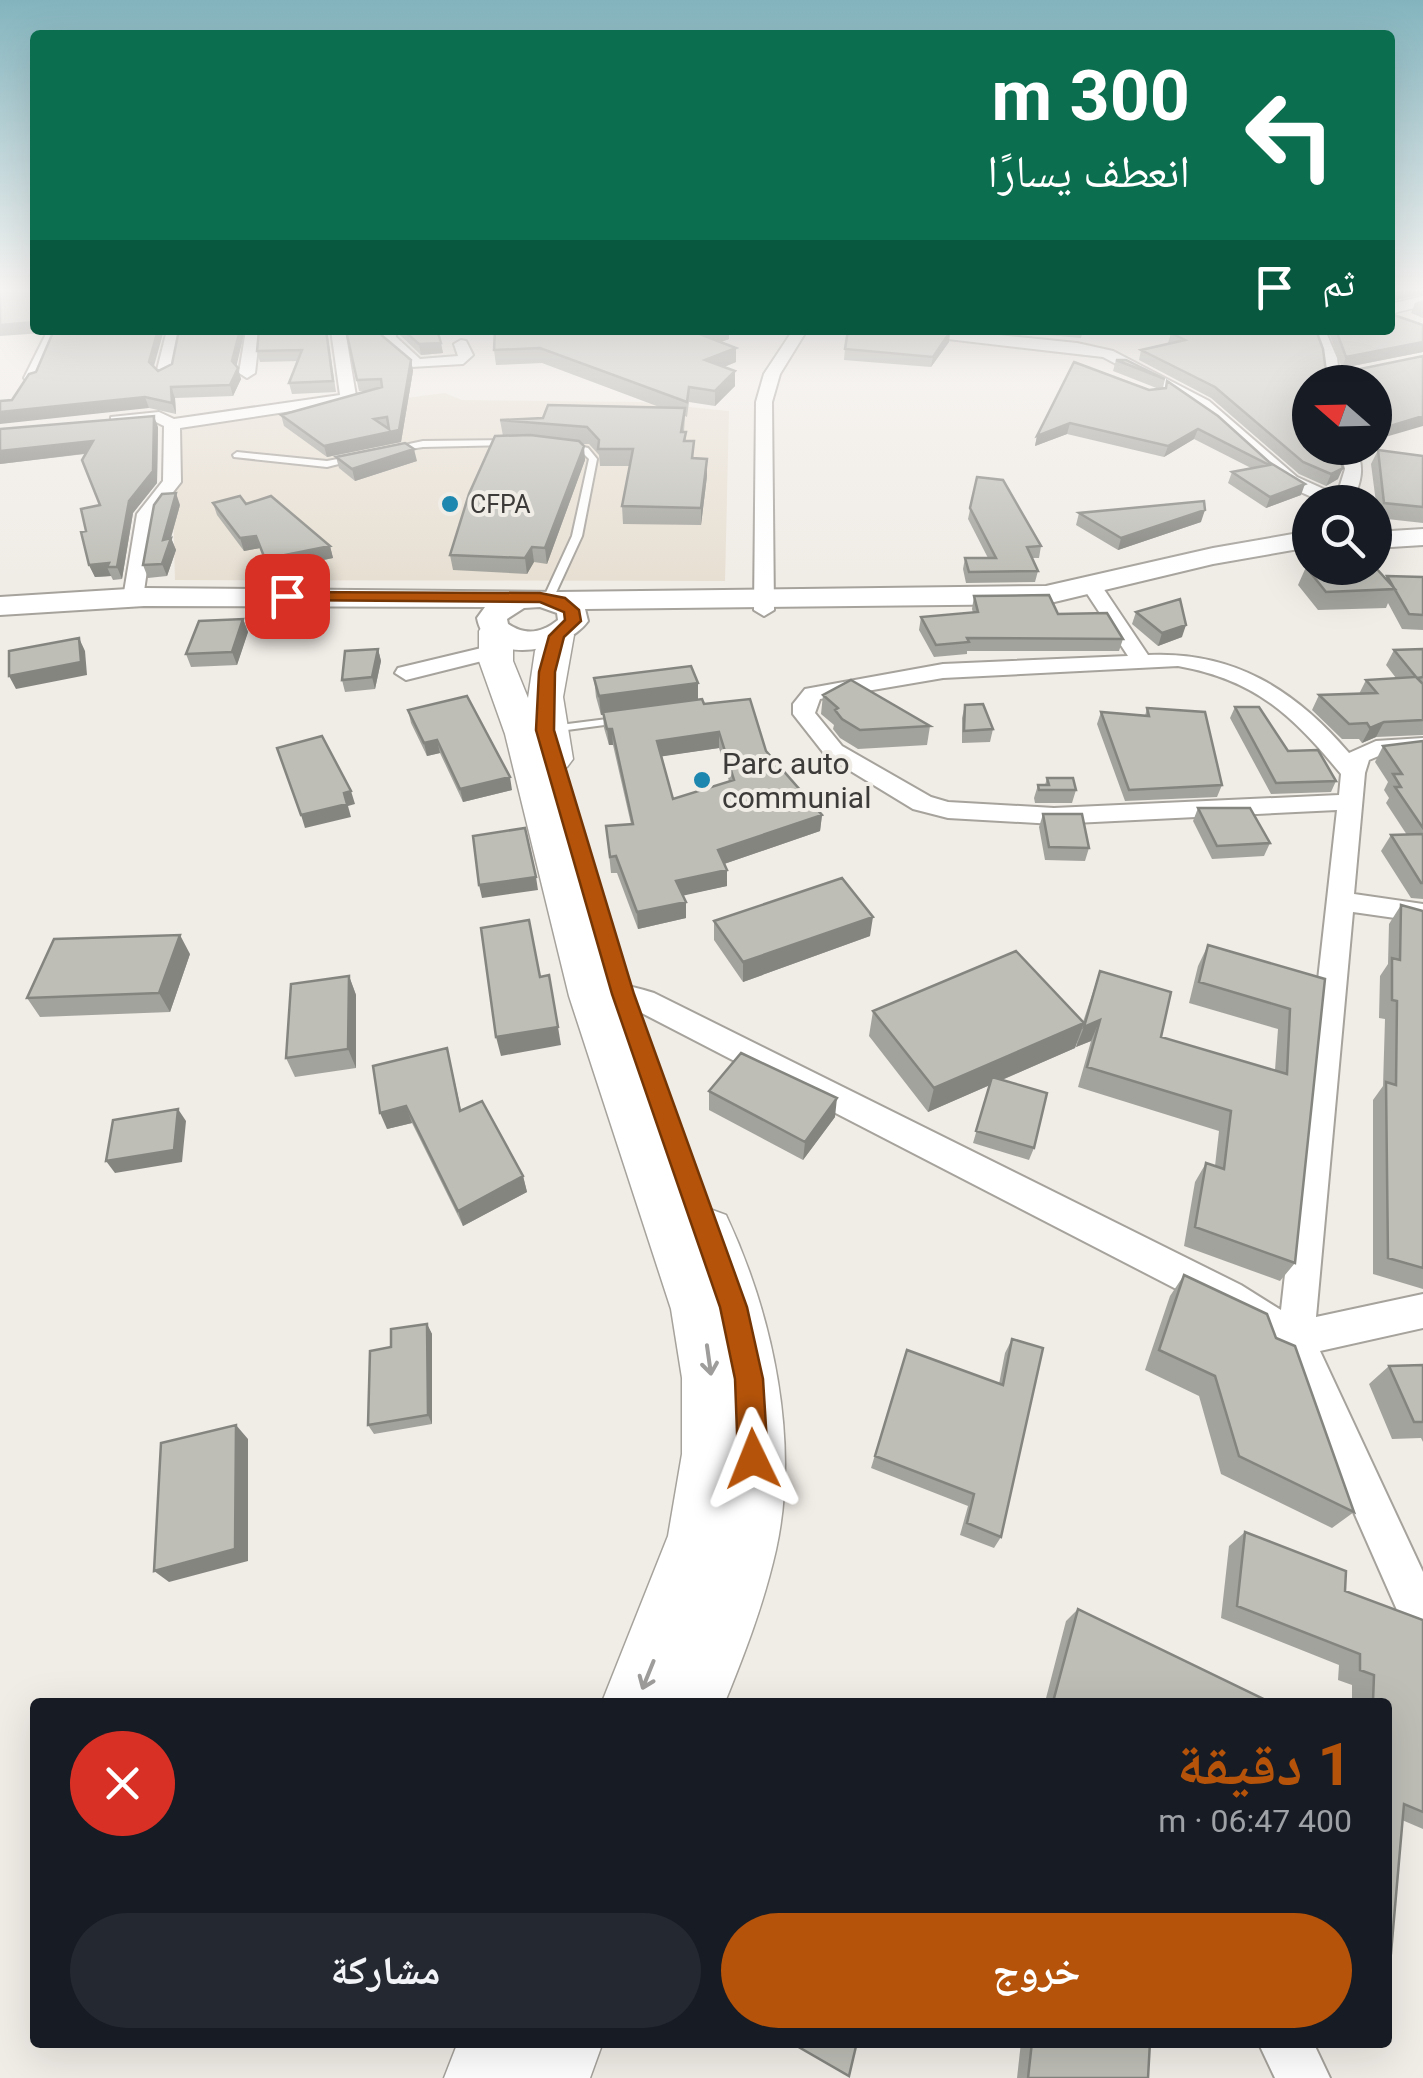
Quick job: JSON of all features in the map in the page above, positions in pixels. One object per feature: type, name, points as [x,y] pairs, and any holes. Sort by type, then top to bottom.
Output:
[{"type":"main road","points":[[1392,539],[1422,537]]},
{"type":"main road","points":[[0,606],[133,598],[530,622],[764,603],[1051,608],[1213,556],[1292,542]]},
{"type":"main road","points":[[1096,592],[1292,562]]},
{"type":"main road","points":[[0,618],[333,608],[424,611],[530,622]]},
{"type":"main road","points":[[530,622],[544,692],[534,732],[608,995],[733,1307],[746,1360],[753,1459],[743,1546],[709,1586],[639,1698]]},
{"type":"main road","points":[[691,1698],[709,1586]]},
{"type":"main road","points":[[486,2078],[498,2048]]},
{"type":"main road","points":[[548,2078],[560,2048]]},
{"type":"street","points":[[94,422],[158,417],[172,424],[345,399],[346,386]]},
{"type":"street","points":[[764,603],[764,402],[769,386]]},
{"type":"street","points":[[1168,386],[1214,413],[1300,485]]},
{"type":"street","points":[[1138,390],[1187,396]]},
{"type":"street","points":[[133,598],[146,514],[172,482],[172,424]]},
{"type":"street","points":[[1096,592],[1141,660]]},
{"type":"street","points":[[406,673],[530,622]]},
{"type":"street","points":[[1141,660],[1217,664],[1258,680],[1311,723],[1350,787],[1054,816],[948,810],[922,803],[834,751],[804,714],[804,704],[813,694],[838,688],[943,671],[1141,660]]},
{"type":"street","points":[[1423,745],[1376,748],[1360,756],[1350,787],[1342,900],[1296,1340],[1423,1620]]},
{"type":"street","points":[[1342,900],[1423,913]]},
{"type":"street","points":[[608,995],[644,1001],[1228,1297],[1296,1340],[1423,1312]]},
{"type":"street","points":[[1287,2048],[1303,2078]]},
{"type":"lane","points":[[237,455],[327,464],[411,445],[532,443]]},
{"type":"lane","points":[[530,622],[577,536],[593,459],[590,453],[576,447],[547,444]]},
{"type":"lane","points":[[534,732],[639,717]]},
{"type":"shaded area","name":"CFPA","points":[[445,393],[462,400],[640,402],[729,411],[725,581],[175,580],[171,428]]},
{"type":"building","points":[[21,386],[201,386],[171,387],[172,403],[145,397],[0,412],[0,401],[12,400]]},
{"type":"building","points":[[407,386],[399,430],[324,446],[281,415],[382,387]],"holes":[[[387,417],[389,429],[374,419]]]},
{"type":"building","points":[[643,386],[720,386],[715,391],[689,387],[687,402]]},
{"type":"building","points":[[1062,386],[1138,386],[1149,390],[1174,386],[1218,416],[1269,462],[1305,484],[1292,485],[1292,489],[1270,497],[1232,472],[1269,465],[1198,429],[1168,446],[1070,423],[1037,436]]},
{"type":"building","points":[[1213,386],[1292,386],[1292,453],[1215,387]]},
{"type":"building","points":[[1392,386],[1423,386],[1423,416],[1392,425]]},
{"type":"building","points":[[548,405],[685,408],[681,432],[686,432],[684,441],[694,441],[692,458],[707,459],[701,508],[622,506],[633,449],[598,449],[599,440],[587,427],[500,420],[543,418]]},
{"type":"building","points":[[154,416],[153,471],[129,501],[117,567],[107,567],[109,563],[89,565],[81,532],[86,531],[81,509],[100,505],[82,460],[93,441],[0,451],[0,429]]},
{"type":"building","points":[[530,435],[579,441],[584,446],[545,548],[532,547],[525,558],[450,555],[469,494],[495,436]]},
{"type":"building","points":[[405,443],[414,449],[352,469],[336,457]]},
{"type":"building","points":[[1392,452],[1423,456],[1423,507],[1392,504],[1392,485],[1382,485],[1380,465],[1392,465]]},
{"type":"building","points":[[1310,465],[1342,465],[1331,474]]},
{"type":"building","points":[[977,477],[1003,480],[1041,546],[1027,547],[1038,571],[969,572],[965,558],[996,558],[970,508]]},
{"type":"building","points":[[176,493],[163,540],[171,538],[162,564],[143,565],[154,505],[162,494]]},
{"type":"building","points":[[240,496],[246,504],[271,496],[330,546],[265,559],[256,536],[240,538],[213,503]]},
{"type":"building","points":[[1204,501],[1205,510],[1121,538],[1079,513]]},
{"type":"building","points":[[1392,576],[1423,577],[1423,615],[1409,614],[1392,585]]},
{"type":"building","points":[[1320,585],[1391,585],[1395,589],[1326,592]]},
{"type":"building","points":[[1049,595],[1058,614],[1107,613],[1123,639],[967,638],[969,642],[936,645],[921,617],[978,612],[974,596]]},
{"type":"building","points":[[1180,599],[1186,625],[1162,633],[1136,612]]},
{"type":"building","points":[[243,619],[232,652],[186,654],[199,621]]},
{"type":"building","points":[[79,638],[81,662],[9,676],[9,651]]},
{"type":"building","points":[[378,649],[372,677],[342,680],[345,651]]},
{"type":"building","points":[[1423,649],[1423,677],[1417,678],[1423,684],[1423,720],[1384,722],[1370,728],[1367,723],[1349,724],[1319,695],[1377,693],[1366,680],[1416,677],[1394,650]]},
{"type":"building","points":[[691,666],[698,683],[599,696],[594,678]]},
{"type":"building","points":[[851,680],[930,726],[860,730],[842,719],[835,710],[838,708],[823,695]]},
{"type":"building","points":[[467,696],[510,777],[460,789],[437,740],[424,743],[408,710]]},
{"type":"building","points":[[702,699],[704,704],[750,699],[766,751],[822,815],[718,850],[727,870],[676,881],[686,902],[637,912],[616,856],[610,857],[606,826],[633,824],[612,729],[607,729],[603,712]],"holes":[[[719,732],[734,780],[673,799],[657,741]]]},
{"type":"building","points":[[983,704],[993,729],[964,731],[965,705]]},
{"type":"building","points":[[1235,707],[1259,707],[1288,751],[1318,750],[1336,781],[1276,783]]},
{"type":"building","points":[[1147,708],[1205,712],[1222,785],[1129,790],[1101,712],[1149,716]]},
{"type":"building","points":[[322,736],[351,791],[344,793],[347,804],[301,815],[277,748]]},
{"type":"building","points":[[1423,741],[1423,828],[1395,787],[1401,787],[1393,774],[1402,774],[1383,746]]},
{"type":"building","points":[[1047,778],[1073,778],[1076,790],[1039,790],[1038,785],[1049,785]]},
{"type":"building","points":[[1198,808],[1250,808],[1270,843],[1217,846]]},
{"type":"building","points":[[1043,814],[1082,814],[1089,848],[1049,847]]},
{"type":"building","points":[[525,828],[536,877],[479,885],[473,836]]},
{"type":"building","points":[[1423,834],[1423,883],[1421,883],[1391,835]]},
{"type":"building","points":[[842,878],[873,917],[743,962],[714,921]]},
{"type":"building","points":[[1401,905],[1423,911],[1423,1268],[1388,1258],[1386,1082],[1396,1085],[1397,1001],[1392,1000],[1392,958],[1400,960]]},
{"type":"building","points":[[529,920],[540,977],[549,975],[558,1027],[496,1037],[481,928]]},
{"type":"building","points":[[180,935],[159,993],[27,998],[54,939]]},
{"type":"building","points":[[1208,945],[1325,979],[1295,1263],[1195,1227],[1206,1163],[1224,1169],[1231,1111],[1087,1067],[1100,1020],[1084,1027],[1100,971],[1171,992],[1161,1037],[1287,1074],[1290,1009],[1199,982]]},
{"type":"building","points":[[1016,951],[1084,1023],[934,1088],[873,1011]]},
{"type":"building","points":[[349,976],[348,1049],[286,1058],[291,984]]},
{"type":"building","points":[[447,1048],[460,1111],[482,1101],[523,1176],[458,1211],[406,1106],[380,1113],[373,1066]]},
{"type":"building","points":[[741,1053],[837,1098],[805,1142],[709,1091]]},
{"type":"building","points":[[992,1077],[1047,1093],[1034,1148],[976,1131]]},
{"type":"building","points":[[178,1109],[174,1150],[106,1161],[113,1120]]},
{"type":"building","points":[[1184,1275],[1267,1314],[1276,1338],[1295,1346],[1354,1512],[1239,1456],[1215,1376],[1159,1350]]},
{"type":"building","points":[[427,1324],[428,1415],[368,1425],[370,1351],[391,1347],[391,1329]]},
{"type":"building","points":[[1012,1339],[1043,1348],[1001,1537],[967,1523],[974,1494],[875,1456],[907,1350],[1003,1385]]},
{"type":"building","points":[[1423,1365],[1423,1422],[1414,1422],[1389,1366]]},
{"type":"building","points":[[236,1425],[235,1549],[154,1571],[161,1443]]},
{"type":"building","points":[[1245,1532],[1346,1571],[1345,1591],[1423,1620],[1423,1812],[1404,1804],[1392,1942],[1392,1698],[1373,1698],[1374,1675],[1360,1670],[1360,1654],[1237,1606]]},
{"type":"building","points":[[1078,1609],[1262,1698],[1054,1698]]},
{"type":"building","points":[[800,2048],[856,2048],[849,2076]]},
{"type":"building","points":[[1031,2048],[1150,2048],[1148,2078],[1028,2078]]},
{"type":"place","name":"CFPA","points":[[450,504]]},
{"type":"place","name":"Parc auto communial","points":[[702,780]]},
{"type":"route","points":[[287,596],[548,598],[566,605],[574,615],[570,626],[557,636],[547,672],[545,730],[623,994],[733,1307],[749,1379],[753,1459]]}]
